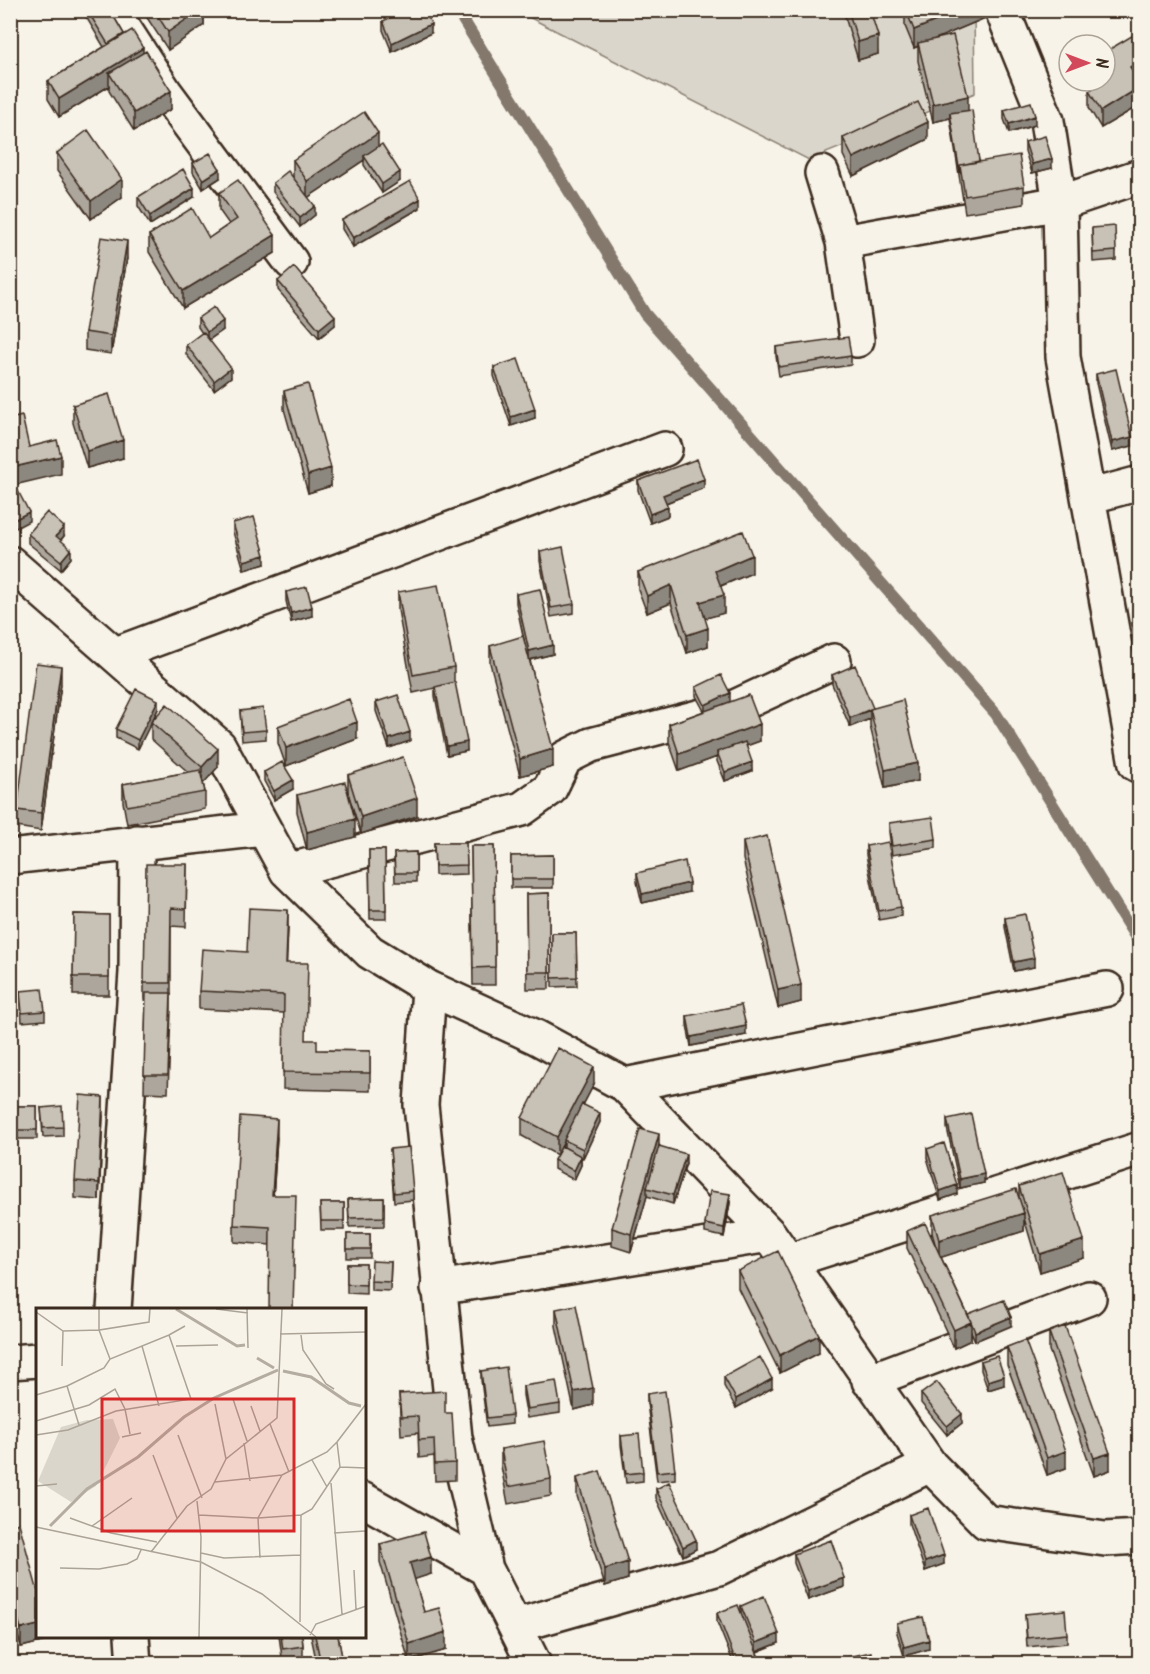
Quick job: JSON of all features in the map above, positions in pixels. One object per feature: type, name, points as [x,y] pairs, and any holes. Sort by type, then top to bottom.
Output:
[{"type":"street","points":[[112,10],[165,92],[291,262]]},
{"type":"street","points":[[1002,10],[1047,121],[1060,203],[1063,357],[1136,764],[1140,766]]},
{"type":"street","points":[[822,173],[843,242],[857,340]]},
{"type":"street","points":[[843,242],[1060,203],[1140,176]]},
{"type":"street","points":[[116,654],[665,449]]},
{"type":"street","points":[[1088,497],[1140,483]]},
{"type":"street","points":[[10,563],[219,746],[287,871],[370,952],[429,988],[536,1037],[625,1085],[770,1235],[869,1381],[930,1464],[986,1522],[1105,1539],[1140,1537]]},
{"type":"street","points":[[287,871],[522,809],[550,789],[565,758],[591,745],[733,708],[834,661]]},
{"type":"street","points":[[10,857],[264,829]]},
{"type":"street","points":[[114,1308],[136,972],[137,842]]},
{"type":"street","points":[[429,988],[421,1105],[455,1438],[486,1569],[534,1664]]},
{"type":"street","points":[[625,1085],[1107,988]]},
{"type":"street","points":[[789,1261],[1140,1149]]},
{"type":"street","points":[[438,1288],[770,1235]]},
{"type":"street","points":[[869,1381],[1089,1298]]},
{"type":"street","points":[[10,1362],[36,1360]]},
{"type":"street","points":[[515,1626],[719,1568],[930,1464]]},
{"type":"street","points":[[366,1501],[486,1569]]},
{"type":"street","points":[[132,1638],[134,1664]]},
{"type":"shaded area","points":[[517,11],[974,11],[975,93],[809,160]]},
{"type":"building","points":[[87,10],[110,10],[124,34],[108,44]]},
{"type":"building","points":[[154,10],[200,10],[168,32]]},
{"type":"building","points":[[406,10],[425,10],[431,24],[392,43],[383,21]]},
{"type":"building","points":[[848,10],[870,10],[878,36],[858,42]]},
{"type":"building","points":[[906,10],[962,10],[914,30]]},
{"type":"building","points":[[132,30],[143,48],[59,99],[48,81]]},
{"type":"building","points":[[1140,31],[1140,61],[1130,67],[1140,82],[1140,87],[1101,111],[1090,93],[1117,93],[1117,45]]},
{"type":"building","points":[[953,35],[968,96],[933,104],[918,43]]},
{"type":"building","points":[[146,51],[171,91],[134,113],[109,73]]},
{"type":"building","points":[[918,102],[928,122],[853,158],[843,138]]},
{"type":"building","points":[[1031,102],[1035,116],[1009,124],[1004,110]]},
{"type":"building","points":[[972,110],[979,161],[960,165],[960,173],[950,113]]},
{"type":"building","points":[[364,112],[378,133],[307,181],[293,160]]},
{"type":"building","points":[[88,130],[122,179],[91,201],[57,153]]},
{"type":"building","points":[[1045,136],[1052,159],[1032,164],[1025,142]]},
{"type":"building","points":[[382,144],[400,172],[382,184],[364,156]]},
{"type":"building","points":[[210,153],[220,169],[203,180],[193,163]]},
{"type":"building","points":[[1019,155],[1024,186],[965,196],[960,165]]},
{"type":"building","points":[[183,169],[194,188],[150,216],[138,197]]},
{"type":"building","points":[[288,171],[315,206],[300,218],[273,183]]},
{"type":"building","points":[[238,180],[275,235],[183,291],[149,235],[192,208],[209,238],[237,219],[219,193]]},
{"type":"building","points":[[410,181],[420,199],[353,238],[342,220]]},
{"type":"building","points":[[1115,226],[1116,251],[1093,253],[1092,228]]},
{"type":"building","points":[[101,237],[127,241],[111,336],[85,332]]},
{"type":"building","points":[[294,267],[335,316],[319,329],[278,281]]},
{"type":"building","points":[[214,307],[223,321],[207,332],[198,318]]},
{"type":"building","points":[[203,332],[231,368],[214,381],[186,345]]},
{"type":"building","points":[[848,337],[851,356],[779,367],[776,347]]},
{"type":"building","points":[[518,359],[535,409],[511,417],[494,367]]},
{"type":"building","points":[[1116,369],[1132,437],[1112,442],[1096,374]]},
{"type":"building","points":[[308,384],[331,468],[308,475],[284,391]]},
{"type":"building","points":[[109,394],[123,440],[87,451],[73,405]]},
{"type":"building","points":[[22,416],[29,447],[57,440],[61,456],[10,468],[10,419]]},
{"type":"building","points":[[697,459],[704,479],[663,495],[668,507],[650,514],[638,481]]},
{"type":"building","points":[[17,489],[29,512],[10,522],[10,493]]},
{"type":"building","points":[[47,512],[64,527],[56,536],[71,549],[61,561],[28,534]]},
{"type":"building","points":[[254,517],[265,555],[244,561],[233,523]]},
{"type":"building","points":[[743,531],[752,555],[715,571],[724,595],[700,602],[708,628],[687,635],[671,585],[647,596],[638,572]]},
{"type":"building","points":[[563,547],[574,604],[551,608],[540,552]]},
{"type":"building","points":[[438,585],[454,667],[413,675],[398,592]]},
{"type":"building","points":[[307,587],[312,607],[291,613],[286,592]]},
{"type":"building","points":[[540,589],[553,645],[529,651],[516,594]]},
{"type":"building","points":[[523,636],[553,749],[520,759],[490,646]]},
{"type":"building","points":[[36,663],[61,666],[41,813],[17,810]]},
{"type":"building","points":[[855,665],[873,708],[850,718],[832,675]]},
{"type":"building","points":[[721,675],[730,693],[705,705],[696,687]]},
{"type":"building","points":[[455,682],[467,742],[447,746],[435,687]]},
{"type":"building","points":[[136,689],[158,700],[138,740],[116,729]]},
{"type":"building","points":[[398,695],[410,732],[389,739],[376,702]]},
{"type":"building","points":[[749,695],[760,724],[679,754],[669,724]]},
{"type":"building","points":[[349,699],[357,722],[286,748],[278,726]]},
{"type":"building","points":[[903,700],[918,763],[885,770],[870,709]]},
{"type":"building","points":[[167,704],[218,749],[202,767],[151,722]]},
{"type":"building","points":[[263,708],[266,730],[242,732],[240,711]]},
{"type":"building","points":[[745,742],[752,762],[725,772],[717,752]]},
{"type":"building","points":[[403,757],[417,798],[361,817],[348,775]]},
{"type":"building","points":[[282,762],[293,780],[274,791],[264,772]]},
{"type":"building","points":[[200,770],[205,792],[127,806],[123,784]]},
{"type":"building","points":[[345,782],[355,819],[307,832],[297,795]]},
{"type":"building","points":[[10,783],[19,784],[15,822],[10,821]]},
{"type":"building","points":[[933,817],[936,839],[892,846],[889,823]]},
{"type":"building","points":[[767,836],[801,985],[778,990],[743,842]]},
{"type":"building","points":[[888,842],[901,907],[879,911],[866,846]]},
{"type":"building","points":[[434,843],[466,843],[467,865],[435,866]]},
{"type":"building","points":[[471,846],[494,846],[495,967],[473,968]]},
{"type":"building","points":[[369,850],[385,850],[386,910],[370,910]]},
{"type":"building","points":[[416,852],[416,873],[395,873],[394,853]]},
{"type":"building","points":[[553,855],[553,879],[511,879],[511,856]]},
{"type":"building","points":[[685,861],[689,883],[642,894],[637,873]]},
{"type":"building","points":[[146,864],[187,864],[186,909],[171,908],[170,983],[144,983]]},
{"type":"building","points":[[549,893],[549,972],[527,972],[526,894]]},
{"type":"building","points":[[249,908],[288,910],[286,963],[308,963],[306,1040],[317,1040],[317,1050],[370,1051],[370,1073],[283,1072],[284,995],[199,991],[202,949],[247,952]]},
{"type":"building","points":[[74,914],[109,915],[109,977],[73,977]]},
{"type":"building","points":[[1025,914],[1034,958],[1014,962],[1005,918]]},
{"type":"building","points":[[552,933],[576,933],[577,977],[552,978]]},
{"type":"building","points":[[42,989],[45,1011],[22,1013],[20,991]]},
{"type":"building","points":[[146,993],[171,993],[168,1075],[144,1075]]},
{"type":"building","points":[[741,1005],[746,1026],[691,1037],[687,1016]]},
{"type":"building","points":[[558,1048],[594,1067],[557,1137],[522,1118]]},
{"type":"building","points":[[80,1095],[103,1097],[99,1183],[75,1181]]},
{"type":"building","points":[[582,1104],[600,1113],[583,1149],[564,1140]]},
{"type":"building","points":[[10,1106],[37,1106],[37,1130],[10,1130]]},
{"type":"building","points":[[62,1106],[63,1127],[43,1128],[41,1108]]},
{"type":"building","points":[[971,1114],[984,1174],[960,1179],[947,1119]]},
{"type":"building","points":[[240,1116],[277,1119],[272,1195],[296,1195],[293,1308],[269,1308],[270,1227],[234,1225]]},
{"type":"building","points":[[640,1129],[659,1134],[631,1234],[612,1228]]},
{"type":"building","points":[[944,1143],[957,1185],[940,1191],[927,1149]]},
{"type":"building","points":[[562,1146],[581,1156],[574,1171],[554,1160]]},
{"type":"building","points":[[659,1146],[686,1154],[673,1195],[647,1188]]},
{"type":"building","points":[[409,1147],[413,1191],[394,1193],[390,1149]]},
{"type":"building","points":[[1063,1172],[1084,1240],[1040,1254],[1019,1186]]},
{"type":"building","points":[[1016,1189],[1024,1213],[939,1240],[932,1215]]},
{"type":"building","points":[[710,1191],[730,1194],[724,1228],[705,1224]]},
{"type":"building","points":[[384,1198],[384,1217],[349,1218],[348,1199]]},
{"type":"building","points":[[320,1203],[344,1203],[344,1221],[321,1221]]},
{"type":"building","points":[[925,1223],[971,1322],[954,1330],[907,1231]]},
{"type":"building","points":[[347,1234],[370,1234],[370,1249],[347,1249]]},
{"type":"building","points":[[778,1251],[819,1335],[780,1355],[738,1271]]},
{"type":"building","points":[[372,1261],[391,1262],[390,1282],[371,1281]]},
{"type":"building","points":[[347,1264],[366,1264],[366,1285],[347,1284]]},
{"type":"building","points":[[1004,1300],[1011,1317],[975,1332],[968,1314]]},
{"type":"building","points":[[576,1305],[593,1388],[574,1392],[556,1309]]},
{"type":"building","points":[[1065,1326],[1110,1453],[1094,1458],[1049,1332]]},
{"type":"building","points":[[1025,1340],[1066,1451],[1047,1458],[1007,1347]]},
{"type":"building","points":[[997,1356],[1004,1376],[988,1381],[981,1361]]},
{"type":"building","points":[[760,1357],[772,1379],[736,1399],[724,1377]]},
{"type":"building","points":[[506,1367],[512,1415],[487,1418],[481,1371]]},
{"type":"building","points":[[556,1381],[560,1404],[527,1409],[523,1386]]},
{"type":"building","points":[[937,1382],[962,1414],[947,1426],[921,1394]]},
{"type":"building","points":[[445,1391],[445,1413],[452,1413],[455,1463],[435,1464],[434,1439],[419,1440],[418,1416],[401,1417],[399,1394]]},
{"type":"building","points":[[665,1391],[675,1470],[657,1472],[647,1394]]},
{"type":"building","points":[[639,1434],[643,1472],[626,1474],[621,1436]]},
{"type":"building","points":[[544,1441],[551,1479],[508,1487],[501,1449]]},
{"type":"building","points":[[600,1471],[628,1562],[605,1569],[577,1478]]},
{"type":"building","points":[[669,1482],[696,1540],[683,1547],[656,1489]]},
{"type":"building","points":[[10,1504],[13,1525],[10,1526]]},
{"type":"building","points":[[928,1508],[944,1555],[925,1562],[909,1515]]},
{"type":"building","points":[[19,1523],[36,1585],[36,1625],[21,1629],[10,1590],[10,1526]]},
{"type":"building","points":[[424,1532],[431,1557],[410,1563],[424,1612],[439,1608],[446,1632],[409,1644],[380,1544]]},
{"type":"building","points":[[831,1540],[844,1578],[808,1591],[794,1554]]},
{"type":"building","points":[[764,1596],[779,1634],[756,1643],[741,1606]]},
{"type":"building","points":[[738,1605],[760,1661],[754,1664],[737,1664],[717,1613]]},
{"type":"building","points":[[1065,1610],[1067,1634],[1027,1638],[1025,1614]]},
{"type":"building","points":[[923,1617],[929,1640],[904,1647],[897,1623]]},
{"type":"building","points":[[281,1638],[302,1638],[303,1646],[283,1649]]},
{"type":"building","points":[[315,1638],[338,1638],[343,1662],[321,1664]]},
{"type":"building","points":[[871,1652],[874,1664],[845,1664],[843,1658]]},
{"type":"waterway","points":[[457,10],[645,314],[996,714],[1140,944]]}]
